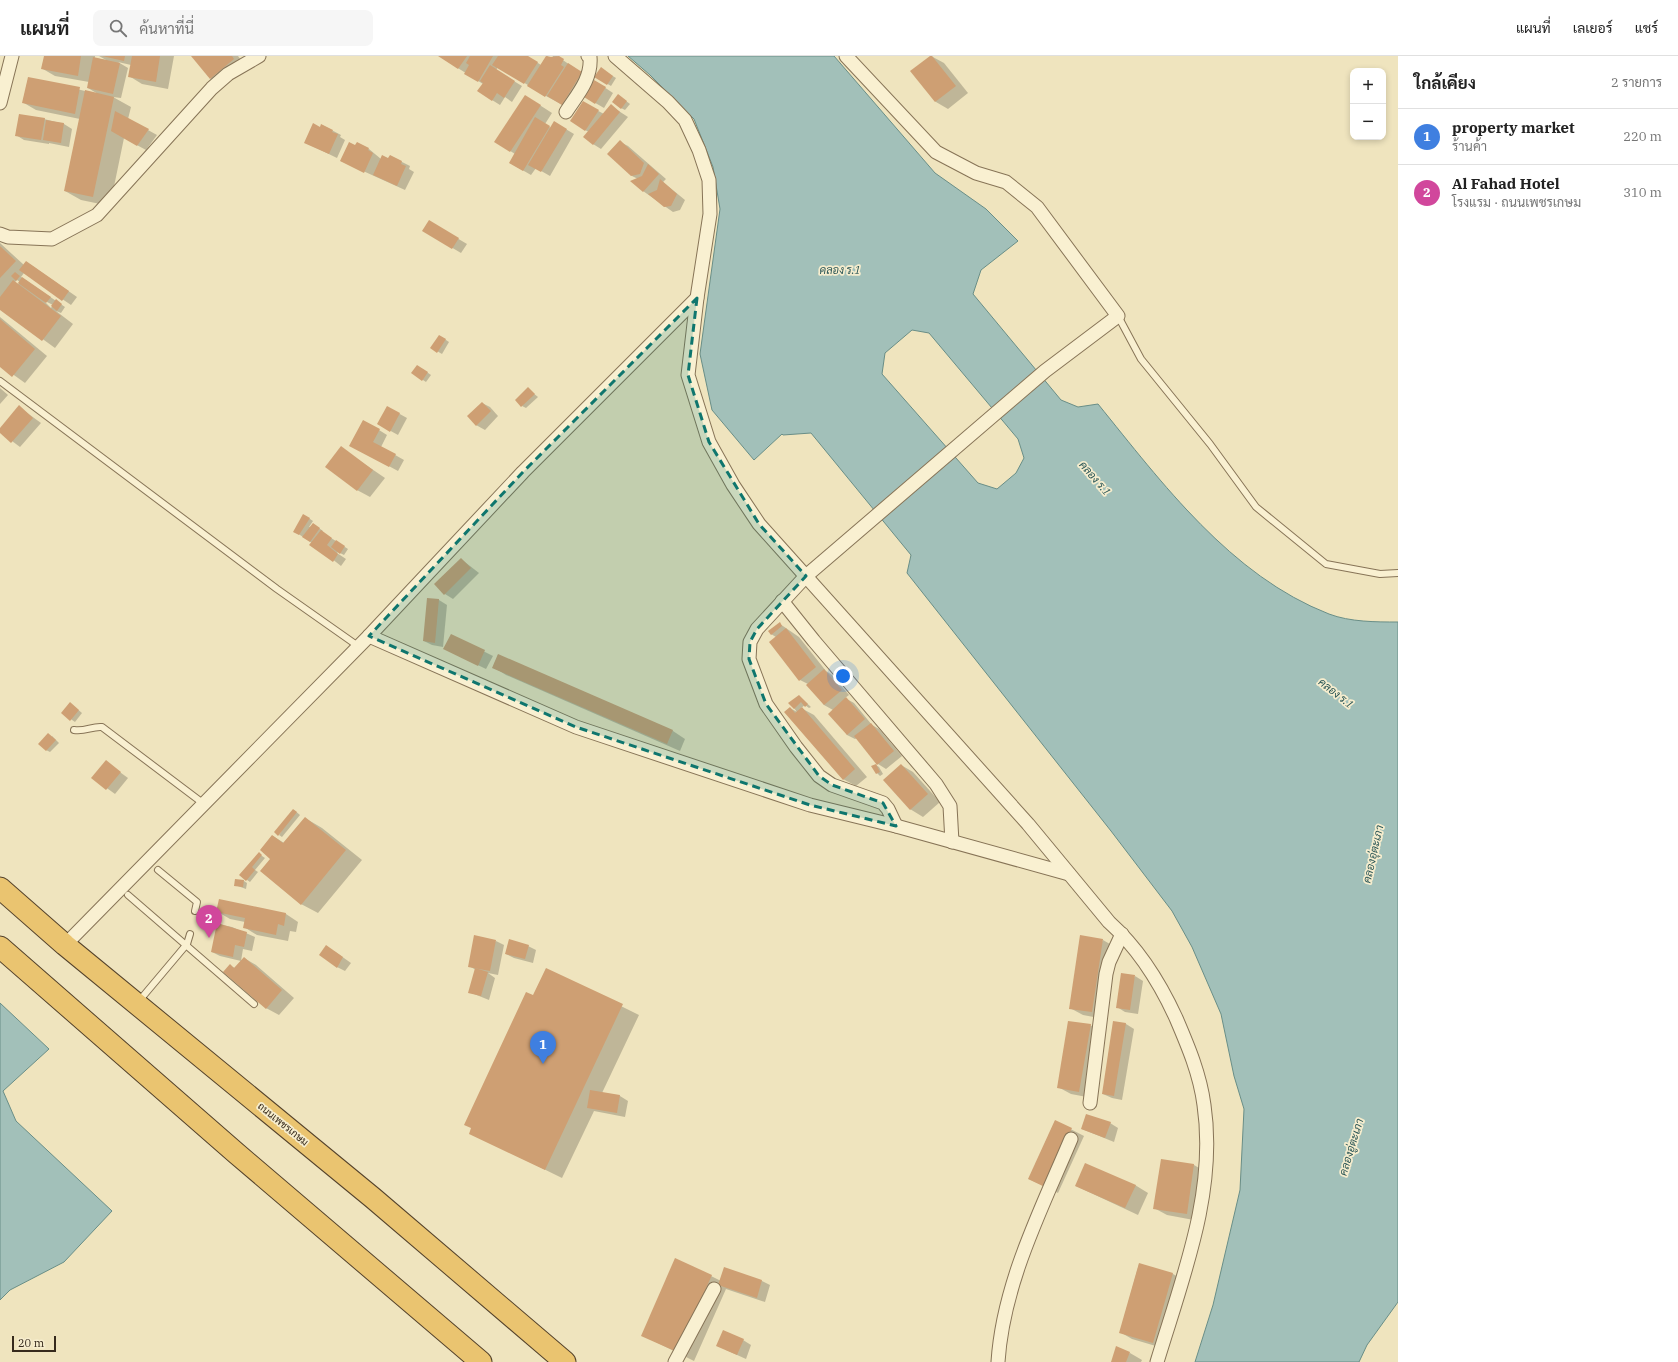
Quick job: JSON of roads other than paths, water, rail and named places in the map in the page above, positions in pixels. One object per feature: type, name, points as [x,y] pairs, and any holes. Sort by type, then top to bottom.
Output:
[{"type":"highway","name":"ถนนเพชรเกษม","points":[[0,888],[65,945],[373,1198],[565,1362]]},
{"type":"highway","points":[[0,947],[337,1240],[481,1362]]},
{"type":"street","points":[[0,103],[12,56]]},
{"type":"street","points":[[0,234],[8,237],[52,239],[97,215],[212,88],[228,74],[259,56]]},
{"type":"street","points":[[566,112],[588,78],[591,68],[590,57],[588,56]]},
{"type":"street","points":[[615,56],[668,102],[685,120],[699,150],[709,180],[710,214],[697,298],[688,375],[708,442],[733,485],[759,524],[1028,824],[1109,922],[1122,934],[1162,988],[1184,1036],[1197,1071],[1206,1120],[1208,1142],[1200,1212],[1193,1245],[1157,1362]]},
{"type":"street","points":[[846,56],[936,152],[976,173],[1006,182],[1037,207],[1118,316],[1045,371],[877,513],[806,576],[757,629],[750,642],[748,659],[766,704],[796,747],[819,776],[832,785],[883,803],[888,809],[896,826]]},
{"type":"street","points":[[65,945],[369,636],[523,472],[697,298]]},
{"type":"street","points":[[782,601],[814,641],[936,784],[950,806],[952,842]]},
{"type":"street","points":[[369,636],[576,727],[810,805],[896,826],[1069,874]]},
{"type":"street","points":[[1090,1103],[1108,962],[1122,934]]},
{"type":"street","points":[[998,1362],[1004,1317],[1026,1245],[1071,1139]]},
{"type":"street","points":[[674,1362],[714,1289]]},
{"type":"lane","points":[[1118,316],[1141,359],[1210,444],[1256,507],[1326,564],[1380,574],[1398,573]]},
{"type":"lane","points":[[0,381],[277,589],[358,646]]},
{"type":"lane","points":[[74,730],[82,732],[97,726],[102,727],[204,804]]},
{"type":"lane","points":[[158,870],[192,896],[197,902],[196,911]]},
{"type":"lane","points":[[128,895],[254,1004]]},
{"type":"lane","points":[[136,1004],[186,944],[190,934]]},
{"type":"water","points":[[628,56],[834,56],[935,173],[986,209],[1018,241],[981,270],[973,294],[1061,400],[1078,407],[1098,404],[1173,495],[1230,552],[1261,576],[1294,597],[1337,617],[1372,622],[1398,622],[1398,1302],[1367,1345],[1359,1362],[1195,1362],[1213,1305],[1240,1190],[1244,1109],[1234,1076],[1221,1014],[1192,947],[1172,911],[1111,831],[907,573],[911,555],[811,433],[782,434],[754,460],[712,410],[700,354],[720,209],[713,167],[694,119],[650,75]],"holes":[[[912,330],[929,333],[1018,439],[1024,458],[1016,473],[997,489],[978,483],[882,374],[885,353]]]},
{"type":"water","points":[[0,1003],[49,1049],[3,1091],[16,1121],[112,1211],[64,1262],[10,1290],[0,1300]]},
{"type":"place","name":"Al Fahad Hotel","points":[[209,938]]},
{"type":"place","name":"property market","points":[[543,1064]]},
{"type":"water label","name":"คลอง ร.1","points":[[840,270]]},
{"type":"water label","name":"คลอง ร.1","points":[[1095,478]]},
{"type":"water label","name":"คลอง ร.1","points":[[1336,693]]},
{"type":"water label","name":"คลองอุ่ตะเภา","points":[[1373,854]]},
{"type":"water label","name":"คลองอู่ตะเภา","points":[[1351,1147]]}]
